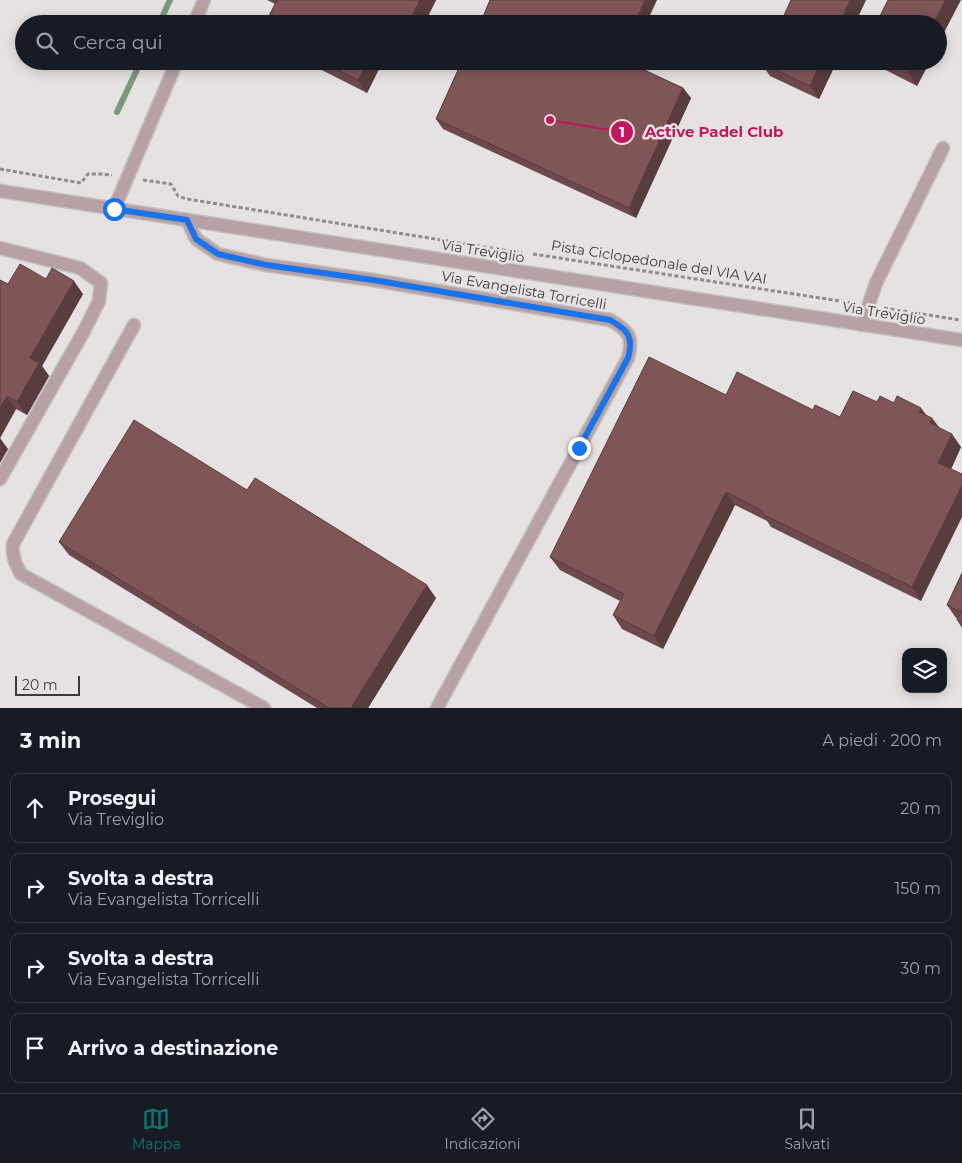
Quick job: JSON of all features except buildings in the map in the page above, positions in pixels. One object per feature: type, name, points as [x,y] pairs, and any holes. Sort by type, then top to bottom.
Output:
[{"type":"street","points":[[198,15],[204,0]]},
{"type":"street","points":[[114,209],[173,70]]},
{"type":"street","points":[[862,325],[876,283],[943,148]]},
{"type":"street","name":"Via Treviglio","points":[[0,192],[962,340]]},
{"type":"street","name":"Via Evangelista Torricelli","points":[[187,220],[196,239],[218,254],[266,265],[373,280],[610,320],[624,328],[630,340],[631,349],[624,367],[436,708]]},
{"type":"street","points":[[0,248],[80,268],[101,283],[99,301],[84,332],[0,478]]},
{"type":"street","points":[[134,325],[13,544],[15,561],[21,574],[264,708]]},
{"type":"path","points":[[0,170],[81,183],[88,174],[100,174]]},
{"type":"path","name":"Pista Ciclopedonale del VIA VAI","points":[[166,184],[171,184],[178,196],[187,199],[829,300]]},
{"type":"path","points":[[901,311],[962,321]]},
{"type":"waterway","points":[[163,15],[170,0]]},
{"type":"waterway","points":[[117,112],[137,70]]},
{"type":"place","name":"Active Padel Club","points":[[550,120]]},
{"type":"route","points":[[114,209],[187,220],[196,239],[218,254],[266,265],[373,280],[610,320],[624,328],[630,340],[631,349],[628,358],[579,448]]}]
